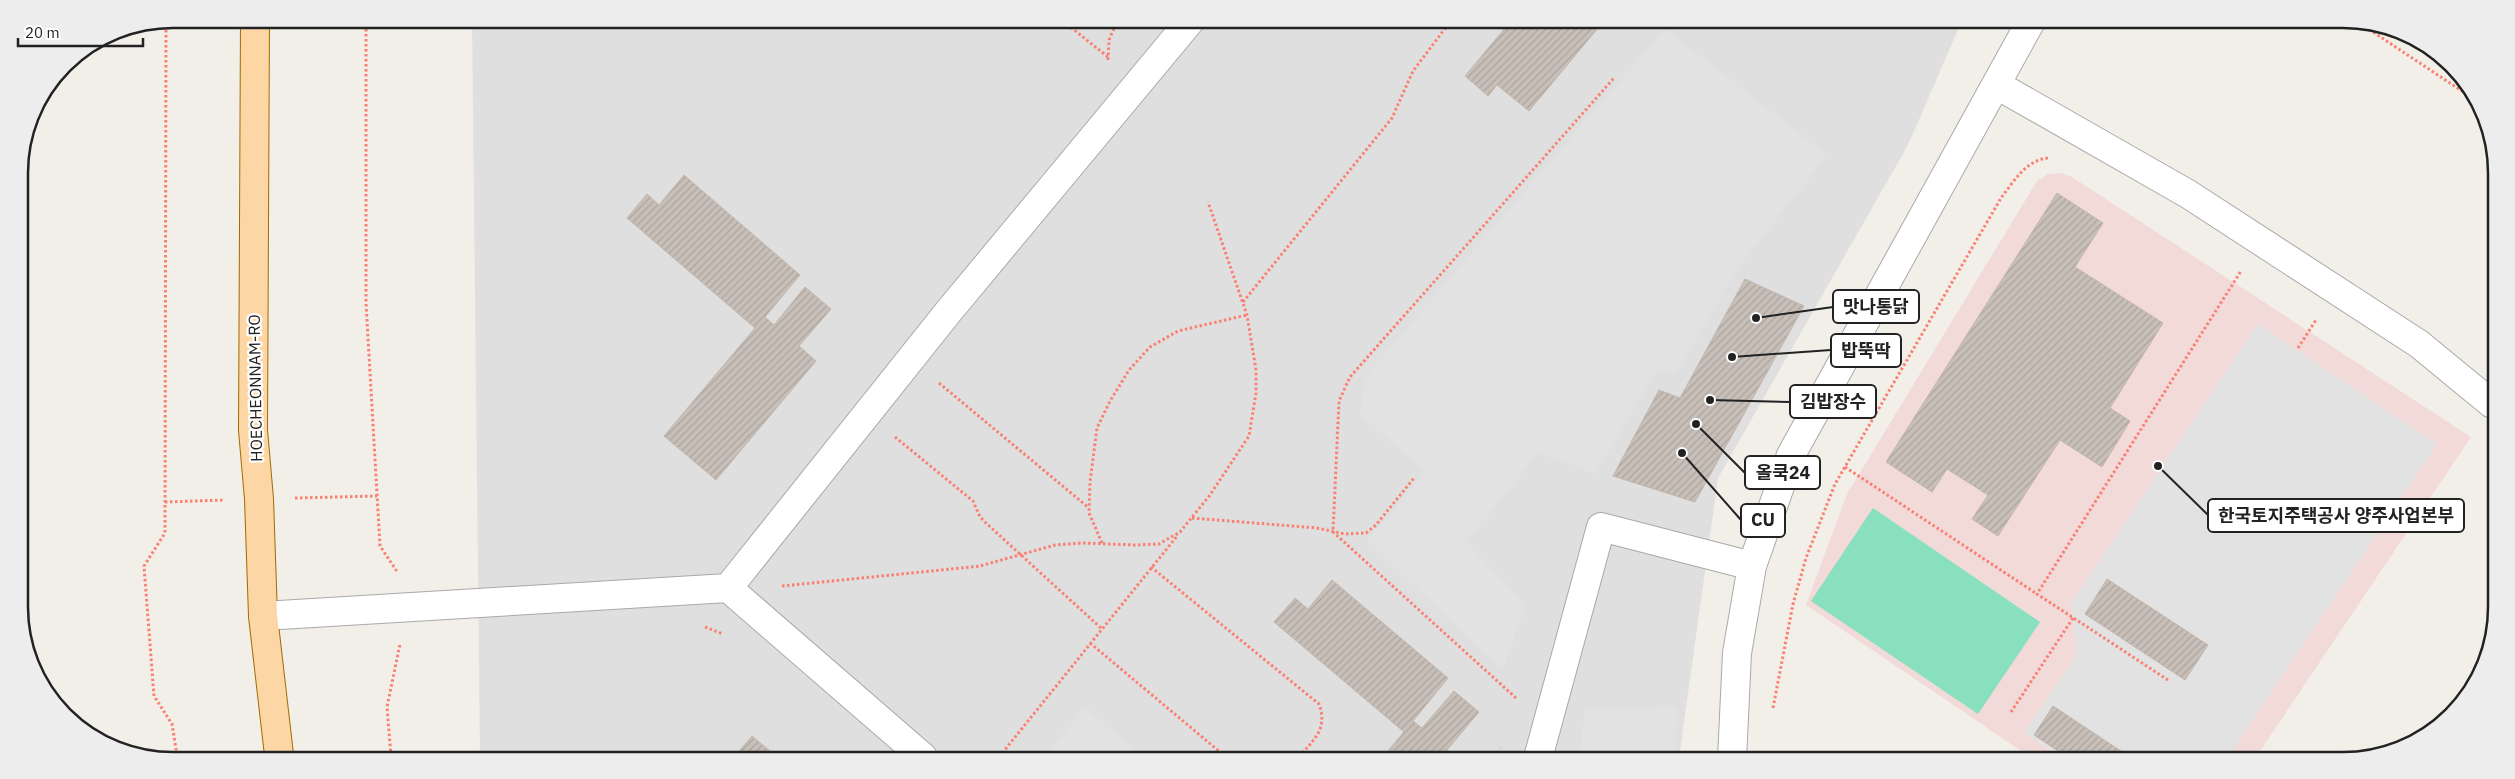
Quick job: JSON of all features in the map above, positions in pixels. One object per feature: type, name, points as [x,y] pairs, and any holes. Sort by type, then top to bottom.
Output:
[{"type":"main road","name":"HOECHEONNAM-RO","points":[[255,28],[253,430],[259,499],[263,616],[279,752]]},
{"type":"street","points":[[728,588],[949,310],[1184,28]]},
{"type":"street","points":[[1732,751],[1737,653],[1752,566],[1791,456],[2027,28]]},
{"type":"street","points":[[1997,85],[2188,194],[2420,344],[2488,401]]},
{"type":"street","points":[[1540,751],[1601,527],[1752,566]]},
{"type":"street","points":[[263,616],[728,588],[917,752]]},
{"type":"path","points":[[166,28],[165,533],[144,566],[154,696],[172,724],[177,752]]},
{"type":"path","points":[[366,28],[366,303],[380,546],[399,574]]},
{"type":"path","points":[[1072,28],[1109,58]]},
{"type":"path","points":[[1105,66],[1109,58],[1109,40],[1114,28]]},
{"type":"path","points":[[1242,303],[1392,118],[1413,71],[1445,28]]},
{"type":"path","points":[[2371,30],[2463,91]]},
{"type":"path","points":[[1333,532],[1339,402],[1350,377],[1614,78]]},
{"type":"path","points":[[1772,710],[1793,604],[1806,558],[1835,484],[2001,198],[2023,169],[2041,158],[2055,157]]},
{"type":"path","points":[[1004,752],[1210,495],[1249,436],[1256,393],[1256,370],[1247,316],[1208,202]]},
{"type":"path","points":[[2233,265],[2250,276]]},
{"type":"path","points":[[2037,594],[2242,270]]},
{"type":"path","points":[[1102,543],[1090,513],[1090,482],[1097,428],[1110,401],[1129,370],[1150,347],[1178,331],[1247,316]]},
{"type":"path","points":[[938,382],[1090,508]]},
{"type":"path","points":[[894,436],[973,501],[980,517],[1102,629]]},
{"type":"path","points":[[1845,467],[2168,680]]},
{"type":"path","points":[[1192,518],[1317,528],[1345,534],[1366,533],[1376,525],[1414,478]]},
{"type":"path","points":[[779,587],[980,566],[1056,545],[1102,543],[1159,544],[1180,532]]},
{"type":"path","points":[[1333,532],[1516,698]]},
{"type":"path","points":[[1151,567],[1319,704],[1323,716],[1322,724],[1318,734],[1303,751]]},
{"type":"path","points":[[778,580],[780,593]]},
{"type":"path","points":[[2011,712],[2073,618]]},
{"type":"path","points":[[700,625],[728,636]]},
{"type":"path","points":[[391,752],[387,707],[401,640]]},
{"type":"path","points":[[1090,644],[1219,752]]},
{"type":"shaded area","points":[[472,28],[1959,28],[1908,145],[1718,478],[1680,751],[480,752]]},
{"type":"shaded area","points":[[1665,29],[1827,155],[1740,265],[1676,373],[1657,369],[1595,474],[1539,452],[1466,542],[1526,605],[1502,670],[1367,540],[1426,472],[1360,414],[1365,377]]},
{"type":"shaded area","points":[[29,152],[28,207],[28,163]]},
{"type":"shaded area","points":[[2062,173],[2072,177],[2471,437],[2260,751],[2021,751],[1806,605],[1847,494],[2037,181],[2048,174]]},
{"type":"shaded area","points":[[2258,324],[2437,444],[2232,751],[2051,751],[2024,733],[2077,654],[2071,603]]},
{"type":"shaded area","points":[[1677,707],[1676,751],[1580,751],[1586,709]]},
{"type":"shaded area","points":[[1086,708],[1136,752],[1048,752]]},
{"type":"green space","points":[[1873,508],[2040,622],[1978,714],[1811,601]]},
{"type":"building","points":[[1505,28],[1598,28],[1529,111],[1497,85],[1488,96],[1465,76]]},
{"type":"building","points":[[684,175],[800,275],[765,317],[774,325],[805,287],[831,309],[799,346],[816,361],[716,480],[664,436],[755,328],[627,218],[647,194],[659,205]]},
{"type":"building","points":[[2057,193],[2103,223],[2075,267],[2163,323],[2110,408],[2130,421],[2102,467],[2060,440],[1998,536],[1972,519],[1988,495],[1947,469],[1932,492],[1886,462]]},
{"type":"building","points":[[1745,279],[1804,306],[1695,502],[1613,476],[1659,390],[1680,398]]},
{"type":"building","points":[[2107,579],[2208,645],[2185,680],[2085,614]]},
{"type":"building","points":[[1332,580],[1448,678],[1413,721],[1422,728],[1454,691],[1479,712],[1447,750],[1449,751],[1388,751],[1404,732],[1274,622],[1295,598],[1308,609]]},
{"type":"building","points":[[2053,706],[2121,751],[2058,751],[2034,735]]},
{"type":"building","points":[[752,736],[771,752],[739,752]]},
{"type":"place","name":"맛나통닭","points":[[1756,318]]},
{"type":"place","name":"밥뚝딱","points":[[1732,357]]},
{"type":"place","name":"김밥장수","points":[[1710,400]]},
{"type":"place","name":"올쿡24","points":[[1696,424]]},
{"type":"place","name":"CU","points":[[1682,453]]},
{"type":"place","name":"한국토지주택공사 양주사업본부","points":[[2158,466]]}]
